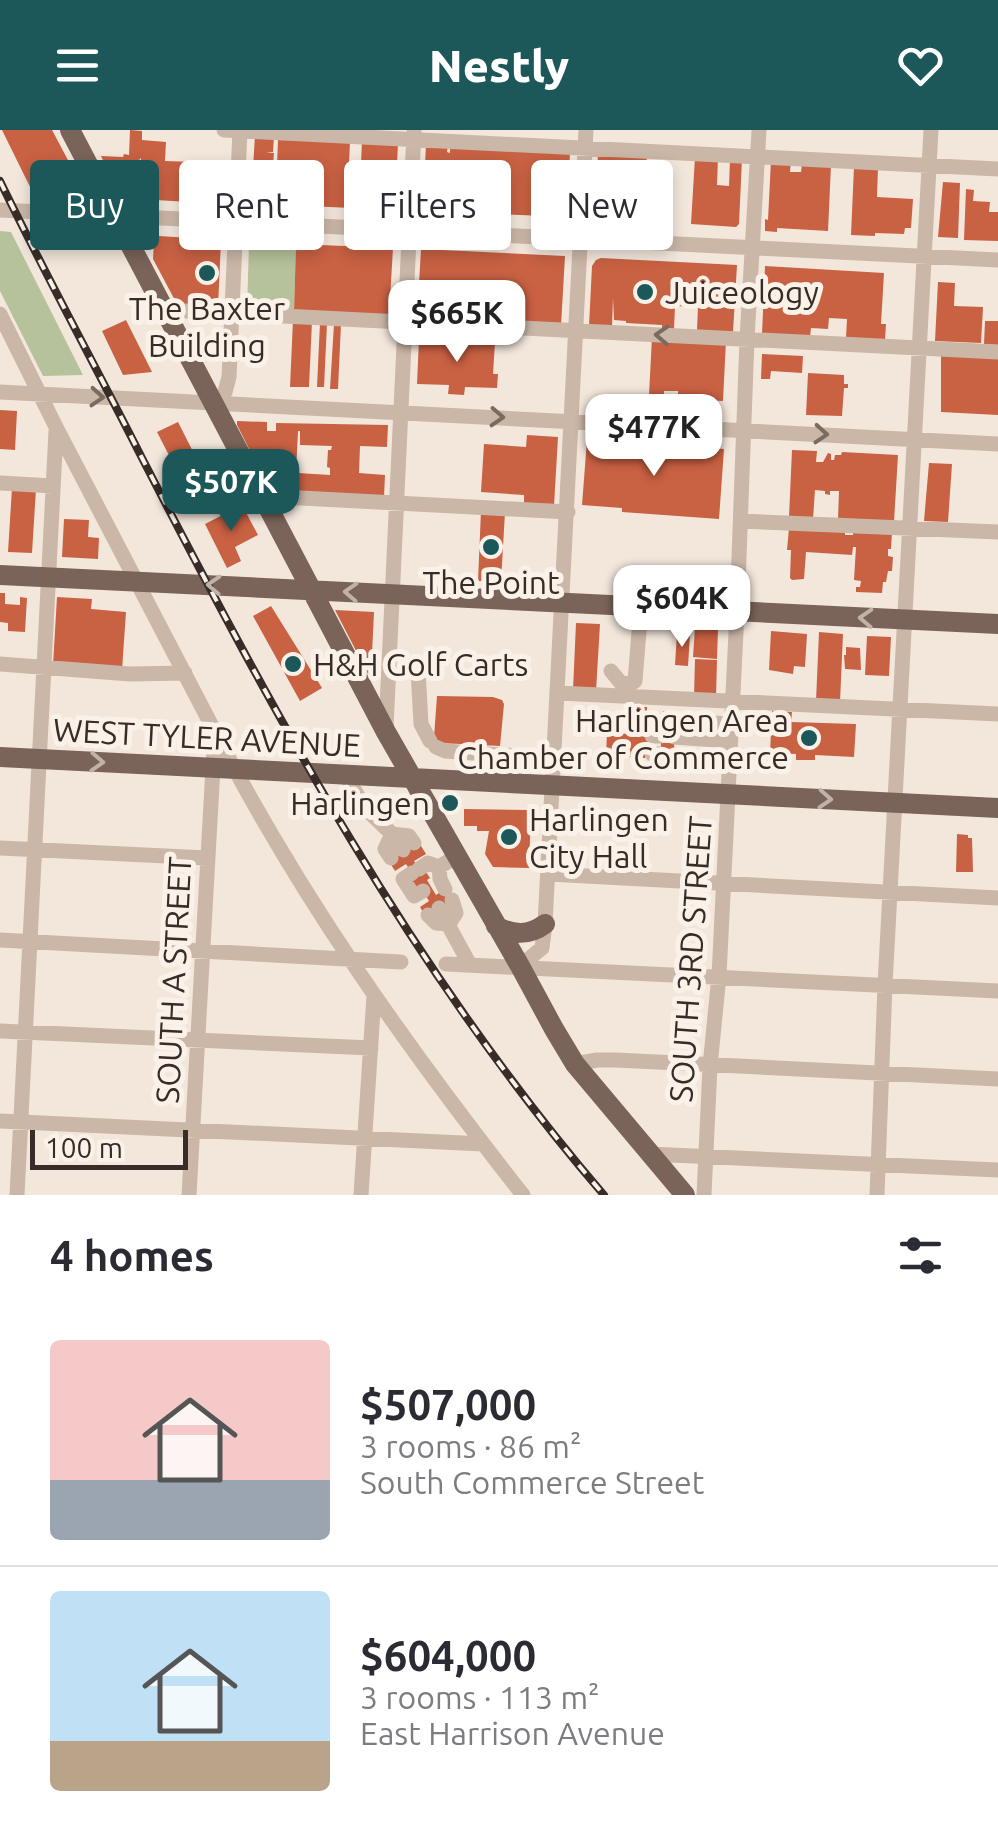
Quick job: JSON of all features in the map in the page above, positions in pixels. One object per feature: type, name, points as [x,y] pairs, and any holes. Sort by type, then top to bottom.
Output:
[{"type":"main road","points":[[70,130],[86,160]]},
{"type":"main road","points":[[133,250],[412,778],[424,878],[509,933],[522,934],[545,924]]},
{"type":"main road","points":[[0,574],[998,624]]},
{"type":"main road","name":"WEST TYLER AVENUE","points":[[0,757],[998,808]]},
{"type":"main road","points":[[496,926],[575,1064],[686,1195]]},
{"type":"street","points":[[224,130],[414,135],[585,148],[998,169]]},
{"type":"street","points":[[239,160],[240,130]]},
{"type":"street","points":[[584,160],[586,130]]},
{"type":"street","name":"SOUTH 3RD STREET","points":[[704,1195],[728,793],[759,130]]},
{"type":"street","points":[[877,1195],[884,984],[931,130]]},
{"type":"street","points":[[412,160],[414,135]]},
{"type":"street","points":[[0,210],[30,212]]},
{"type":"street","points":[[673,243],[998,260]]},
{"type":"street","points":[[215,404],[225,392],[229,377],[235,250]]},
{"type":"street","points":[[386,732],[407,250]]},
{"type":"street","points":[[520,966],[542,948],[545,924],[580,250]]},
{"type":"street","points":[[164,310],[998,352]]},
{"type":"street","points":[[0,314],[234,769],[348,959],[523,1195]]},
{"type":"street","points":[[0,392],[998,444]]},
{"type":"street","points":[[17,1195],[56,427]]},
{"type":"street","points":[[0,483],[52,486]]},
{"type":"street","points":[[264,498],[568,512]]},
{"type":"street","points":[[741,522],[998,532]]},
{"type":"street","points":[[611,671],[621,683],[635,681],[641,607]]},
{"type":"street","points":[[0,664],[130,674],[184,672]]},
{"type":"street","points":[[418,670],[421,724],[433,744],[444,751],[518,756]]},
{"type":"street","points":[[558,693],[998,714]]},
{"type":"street","points":[[663,729],[731,732]]},
{"type":"street","name":"SOUTH A STREET","points":[[190,1195],[215,732]]},
{"type":"street","points":[[662,755],[729,758]]},
{"type":"street","points":[[345,775],[366,809],[392,834],[456,914],[449,924]]},
{"type":"street","points":[[0,848],[207,858]]},
{"type":"street","points":[[548,874],[998,898]]},
{"type":"street","points":[[424,878],[436,924],[449,924]]},
{"type":"street","points":[[449,924],[470,964]]},
{"type":"street","points":[[0,940],[400,962]]},
{"type":"street","points":[[446,964],[998,991]]},
{"type":"street","points":[[360,1195],[374,994]]},
{"type":"street","points":[[0,1032],[370,1048]]},
{"type":"street","points":[[575,1064],[597,1060],[998,1079]]},
{"type":"street","points":[[0,1121],[482,1144]]},
{"type":"street","points":[[649,1154],[998,1170]]},
{"type":"green space","points":[[0,231],[11,232],[83,375],[43,376],[0,291]]},
{"type":"green space","points":[[249,250],[296,250],[294,312],[247,311]]},
{"type":"building","points":[[2,130],[52,130],[68,160],[30,160],[30,187]]},
{"type":"building","points":[[130,130],[142,131],[142,140],[166,142],[165,161],[179,161],[179,201],[159,200],[159,160],[103,160],[101,156],[129,155]]},
{"type":"building","points":[[255,135],[274,136],[273,152],[266,153],[274,153],[273,160],[253,160]]},
{"type":"building","points":[[278,140],[350,141],[349,160],[344,160],[344,208],[324,207],[324,160],[277,160]]},
{"type":"building","points":[[362,140],[398,143],[397,160],[361,160]]},
{"type":"building","points":[[426,143],[448,144],[450,153],[450,145],[570,150],[570,160],[531,160],[531,215],[511,215],[511,160],[425,160]]},
{"type":"building","points":[[598,152],[647,155],[647,160],[598,160]]},
{"type":"building","points":[[695,157],[718,158],[717,185],[729,186],[730,159],[742,159],[736,227],[691,224]]},
{"type":"building","points":[[771,160],[791,161],[790,172],[801,172],[802,164],[831,165],[828,231],[765,231]]},
{"type":"building","points":[[854,167],[878,168],[877,197],[913,199],[911,228],[905,228],[904,234],[851,235]]},
{"type":"building","points":[[943,182],[960,183],[958,238],[938,237]]},
{"type":"building","points":[[966,189],[974,190],[973,201],[990,202],[989,212],[998,212],[998,241],[964,240]]},
{"type":"building","points":[[159,236],[179,237],[179,250],[221,250],[218,308],[178,306],[153,259],[153,250],[159,250]]},
{"type":"building","points":[[324,245],[344,246],[344,250],[393,250],[389,317],[294,312],[296,250],[324,250]]},
{"type":"building","points":[[421,250],[565,256],[561,326],[489,322],[490,309],[478,308],[479,295],[467,295],[465,320],[417,318]]},
{"type":"building","points":[[601,258],[737,265],[733,332],[697,330],[698,307],[675,306],[674,329],[614,320],[613,298],[612,327],[589,326],[592,266]]},
{"type":"building","points":[[765,266],[884,273],[881,324],[886,324],[885,340],[846,338],[847,319],[829,318],[828,329],[811,328],[810,337],[762,334]]},
{"type":"building","points":[[938,282],[955,283],[954,306],[983,307],[981,343],[935,341]]},
{"type":"building","points":[[126,320],[152,372],[123,375],[102,331]]},
{"type":"building","points":[[293,320],[312,321],[309,387],[290,387]]},
{"type":"building","points":[[985,321],[998,321],[998,345],[984,344]]},
{"type":"building","points":[[320,323],[327,324],[324,387],[317,387]]},
{"type":"building","points":[[334,324],[341,324],[338,389],[330,389]]},
{"type":"building","points":[[652,337],[726,340],[723,401],[678,399],[678,391],[649,395]]},
{"type":"building","points":[[419,339],[495,342],[493,374],[498,374],[497,388],[465,387],[464,395],[448,394],[449,385],[417,384]]},
{"type":"building","points":[[941,352],[998,354],[998,415],[941,412]]},
{"type":"building","points":[[762,354],[803,356],[802,373],[771,371],[770,379],[761,379]]},
{"type":"building","points":[[808,373],[844,375],[848,388],[844,388],[842,416],[806,415]]},
{"type":"building","points":[[0,410],[17,411],[15,450],[0,449]]},
{"type":"building","points":[[237,421],[267,422],[267,431],[276,431],[276,423],[388,425],[387,447],[360,446],[359,473],[385,475],[384,497],[297,493],[298,473],[330,475],[328,450],[332,446],[300,445],[300,431],[295,493],[271,492]]},
{"type":"building","points":[[178,422],[217,499],[196,508],[157,432]]},
{"type":"building","points":[[527,435],[558,437],[554,506],[524,505],[524,495],[481,492],[484,444],[526,447]]},
{"type":"building","points":[[587,440],[724,449],[719,519],[582,505]]},
{"type":"building","points":[[792,450],[817,451],[816,462],[823,462],[828,453],[831,460],[842,452],[898,455],[894,522],[838,519],[839,491],[830,491],[830,495],[815,490],[813,519],[789,517]]},
{"type":"building","points":[[929,463],[952,464],[948,522],[924,521]]},
{"type":"building","points":[[12,488],[36,489],[32,553],[8,552]]},
{"type":"building","points":[[242,505],[258,535],[235,547],[241,561],[227,568],[205,524]]},
{"type":"building","name":"The Point","points":[[481,511],[505,512],[501,582],[478,581]]},
{"type":"building","points":[[64,519],[89,520],[88,537],[99,538],[98,559],[62,557]]},
{"type":"building","points":[[789,528],[845,530],[845,535],[853,535],[853,530],[892,532],[888,556],[893,557],[892,571],[888,571],[883,582],[882,593],[856,592],[861,581],[854,580],[856,547],[852,555],[806,552],[804,579],[792,580],[791,550],[787,550]]},
{"type":"building","points":[[0,593],[5,593],[5,604],[20,605],[20,597],[27,598],[25,632],[8,631],[8,623],[0,622]]},
{"type":"building","points":[[57,597],[92,599],[91,609],[126,612],[122,670],[53,665]]},
{"type":"building","name":"H&H Golf Carts","points":[[271,606],[322,688],[300,701],[253,616]]},
{"type":"building","points":[[335,610],[374,612],[371,674],[368,674]]},
{"type":"building","points":[[576,623],[600,624],[596,691],[573,690]]},
{"type":"building","points":[[695,628],[718,629],[717,659],[693,657]]},
{"type":"building","points":[[771,631],[807,634],[805,667],[794,666],[793,674],[769,670]]},
{"type":"building","points":[[819,632],[843,634],[840,702],[816,701]]},
{"type":"building","points":[[677,633],[690,634],[688,666],[675,665]]},
{"type":"building","points":[[867,636],[891,637],[889,676],[865,675]]},
{"type":"building","points":[[846,647],[860,648],[861,670],[845,669]]},
{"type":"building","points":[[695,659],[717,660],[716,697],[694,696]]},
{"type":"building","points":[[437,696],[502,700],[500,746],[440,743],[434,737]]},
{"type":"building","points":[[637,707],[647,707],[646,736],[661,737],[663,711],[676,711],[673,769],[660,768],[661,742],[646,742],[645,758],[606,756],[607,733],[636,734]]},
{"type":"building","points":[[772,711],[792,712],[791,722],[856,724],[854,757],[815,755],[815,760],[796,760],[796,754],[770,753]]},
{"type":"building","name":"Harlingen City Hall","points":[[464,809],[531,810],[529,868],[493,867],[485,854],[489,831],[464,826]]},
{"type":"building","points":[[957,834],[972,838],[973,872],[956,872]]},
{"type":"building","points":[[418,841],[426,854],[414,861],[430,878],[427,880],[436,895],[447,888],[454,899],[426,917],[420,907],[429,901],[420,886],[414,889],[409,882],[415,878],[406,864],[395,871],[388,860]]},
{"type":"railway","points":[[0,181],[192,555],[351,840],[470,1022],[604,1195]]},
{"type":"place","name":"The Baxter Building","points":[[207,273]]},
{"type":"place","name":"Juiceology","points":[[645,292]]},
{"type":"place","name":"The Point","points":[[491,547]]},
{"type":"place","name":"H&H Golf Carts","points":[[293,664]]},
{"type":"place","name":"Harlingen Area Chamber of Commerce","points":[[809,738]]},
{"type":"place","name":"Harlingen","points":[[450,803]]},
{"type":"place","name":"Harlingen City Hall","points":[[509,837]]}]
